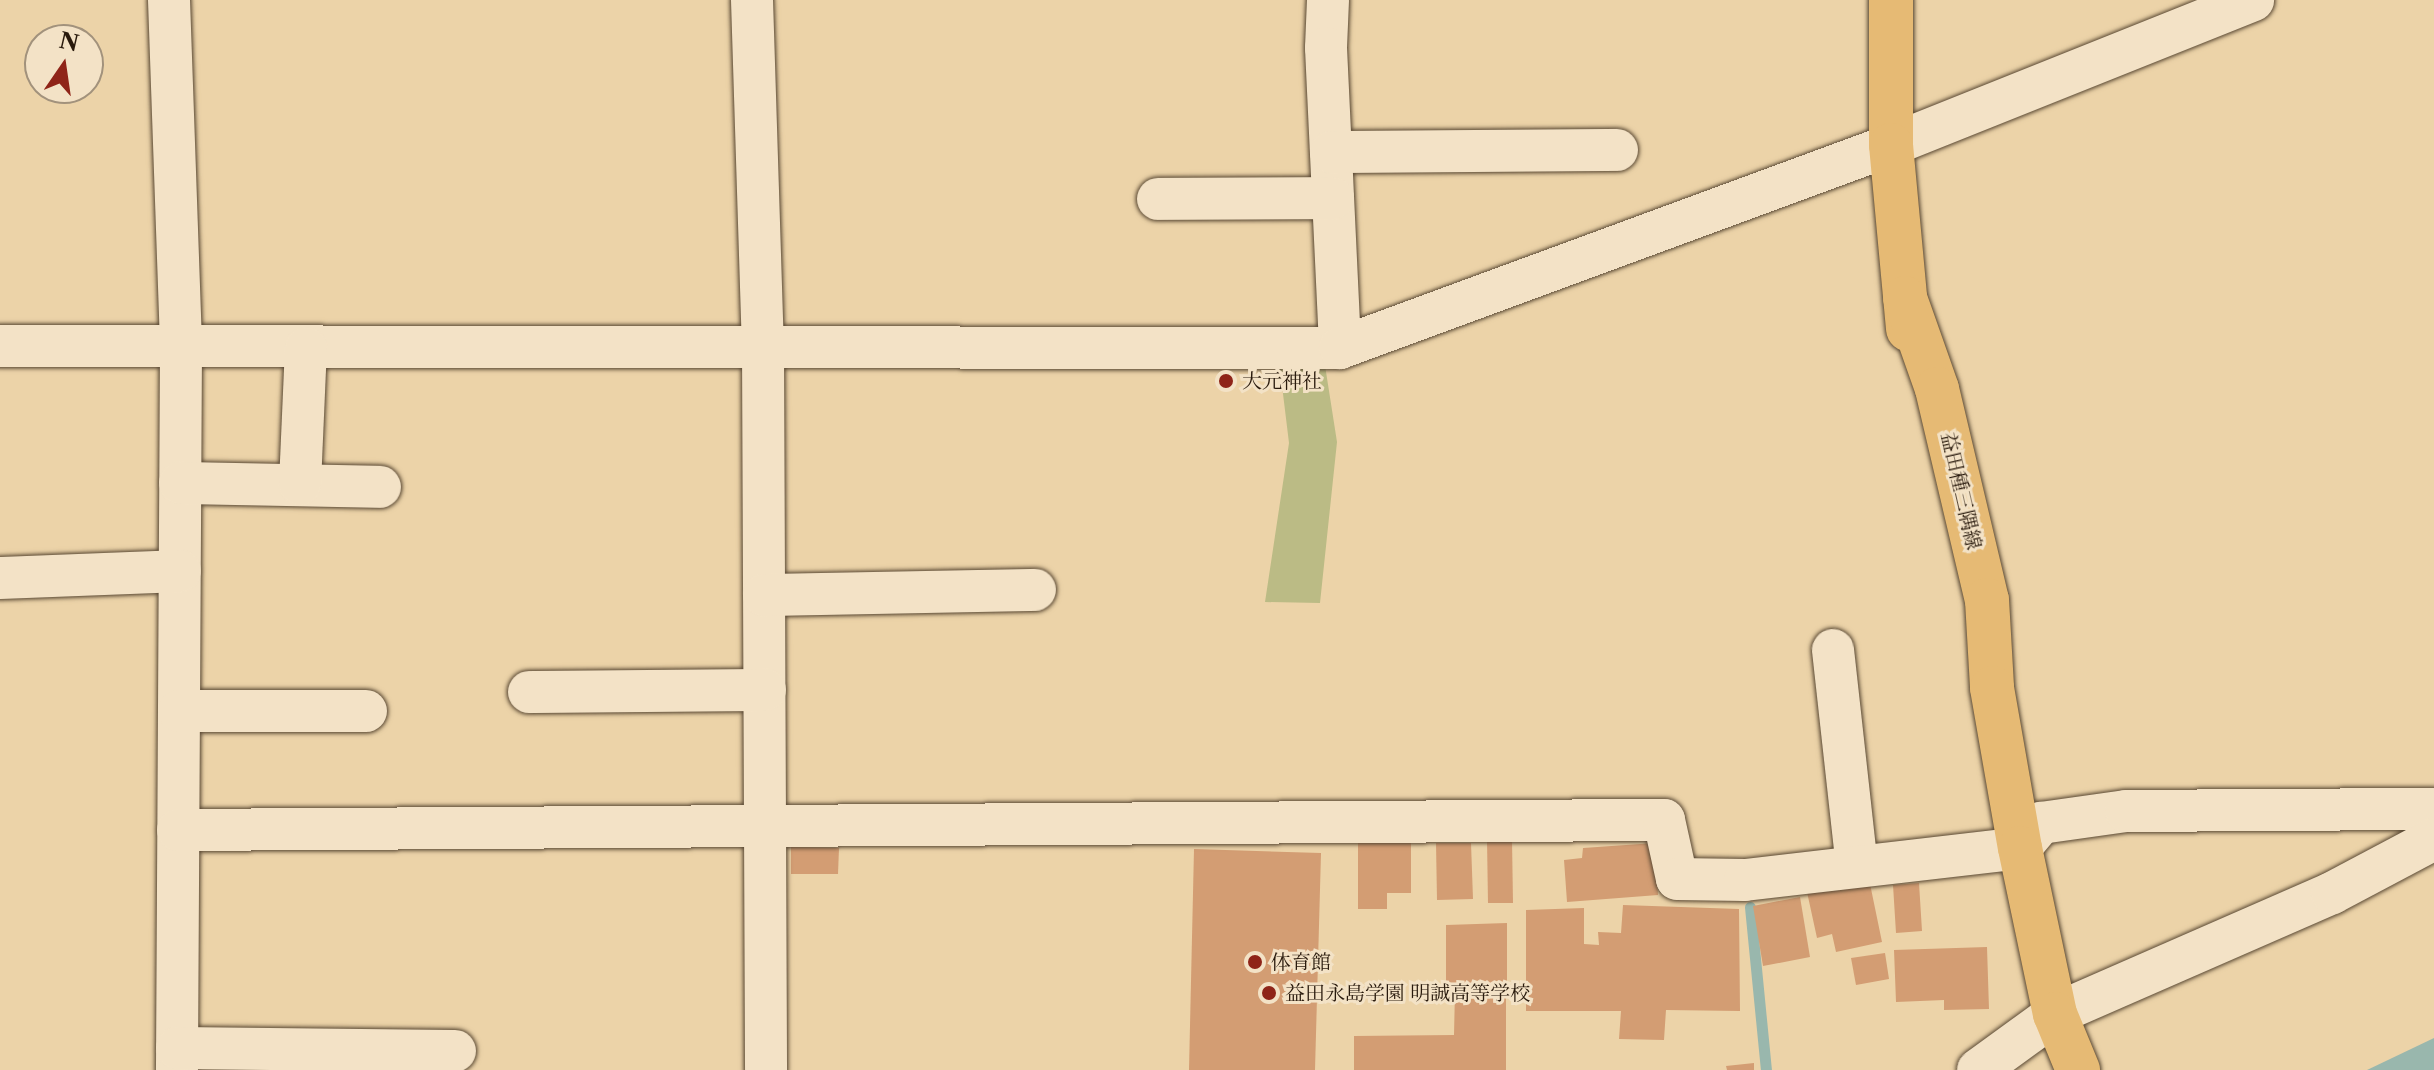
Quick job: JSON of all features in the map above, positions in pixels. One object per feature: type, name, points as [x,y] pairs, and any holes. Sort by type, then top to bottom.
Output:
[{"type":"main road","name":"益田種三隅線","points":[[1891,0],[1891,145],[1918,406],[1964,605],[1992,688],[2020,848],[2055,1014],[2078,1070]]},
{"type":"street","points":[[169,0],[181,348],[177,1059],[455,1051]]},
{"type":"street","points":[[752,0],[763,347],[766,1070]]},
{"type":"street","points":[[1328,0],[1340,348]]},
{"type":"street","points":[[0,346],[1340,348],[1891,145],[2253,0]]},
{"type":"street","points":[[1331,152],[1617,150]]},
{"type":"street","points":[[1158,199],[1333,198]]},
{"type":"street","points":[[300,484],[306,348]]},
{"type":"street","points":[[180,483],[380,487]]},
{"type":"street","points":[[0,578],[180,571]]},
{"type":"street","points":[[764,595],[1035,590]]},
{"type":"street","points":[[1833,650],[1857,866]]},
{"type":"street","points":[[529,692],[765,690]]},
{"type":"street","points":[[179,711],[366,711]]},
{"type":"street","points":[[178,830],[1664,820],[1677,879],[1745,880],[2020,848],[2041,823],[2126,811],[2434,809]]},
{"type":"street","points":[[1978,1070],[2055,1014],[2332,893],[2434,839]]},
{"type":"green space","points":[[1324,359],[1337,442],[1320,603],[1265,602],[1289,443],[1279,361]]},
{"type":"water","points":[[2434,1038],[2434,1070],[2367,1070]]},
{"type":"building","points":[[1487,840],[1512,840],[1513,903],[1488,903]]},
{"type":"building","points":[[1411,841],[1411,893],[1387,893],[1387,909],[1358,909],[1358,842]]},
{"type":"building","points":[[1436,843],[1471,843],[1473,899],[1437,900]]},
{"type":"building","points":[[1655,843],[1658,895],[1567,902],[1564,860],[1582,858],[1583,848]]},
{"type":"building","points":[[791,847],[839,848],[838,874],[791,874]]},
{"type":"building","name":"体育館","points":[[1194,849],[1321,853],[1315,1070],[1189,1070]]},
{"type":"building","points":[[1869,879],[1882,942],[1836,952],[1832,934],[1817,938],[1807,892]]},
{"type":"building","points":[[1919,883],[1922,931],[1896,933],[1893,885]]},
{"type":"building","points":[[1800,897],[1810,957],[1763,966],[1753,906]]},
{"type":"building","points":[[1623,905],[1739,909],[1740,1011],[1666,1010],[1664,1040],[1619,1039],[1621,1011],[1526,1011],[1526,910],[1584,908],[1584,944],[1599,945],[1598,932],[1621,933]]},
{"type":"building","points":[[1507,923],[1507,985],[1446,986],[1446,925]]},
{"type":"building","points":[[1987,947],[1989,1009],[1944,1010],[1944,1000],[1896,1002],[1894,950]]},
{"type":"building","points":[[1885,953],[1889,979],[1856,985],[1851,958]]},
{"type":"building","points":[[1455,991],[1506,993],[1506,1070],[1354,1070],[1354,1036],[1454,1035]]},
{"type":"building","points":[[1754,1063],[1754,1070],[1727,1070],[1726,1066]]},
{"type":"waterway","points":[[1750,907],[1766,1070]]},
{"type":"place","name":"大元神社","points":[[1226,381]]},
{"type":"place","name":"体育館","points":[[1255,962]]},
{"type":"place","name":"益田永島学園 明誠高等学校","points":[[1269,993]]}]
